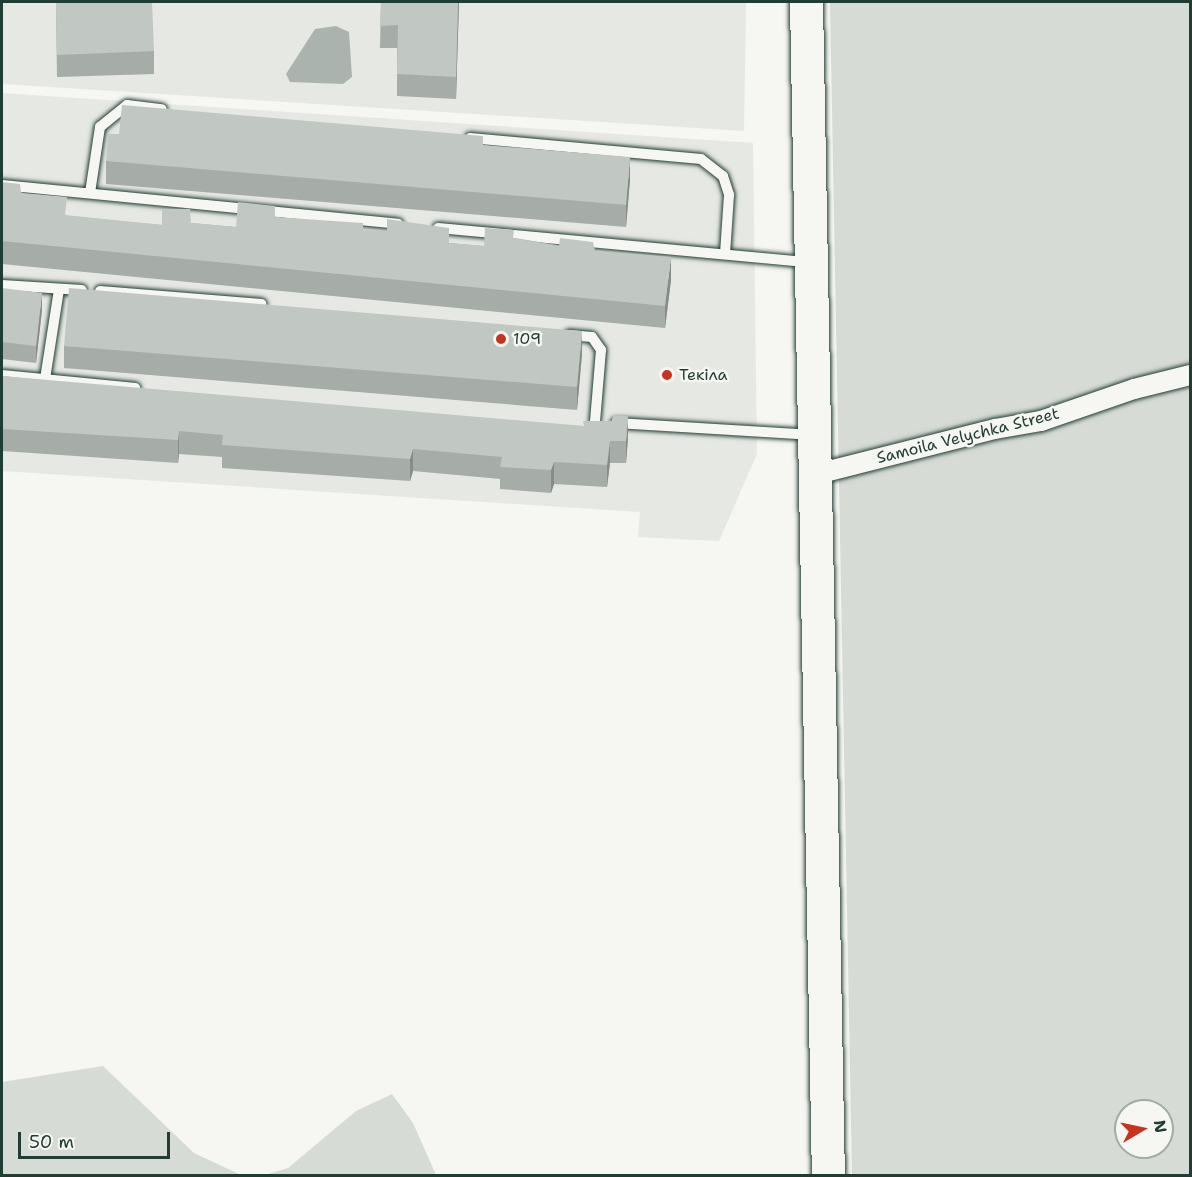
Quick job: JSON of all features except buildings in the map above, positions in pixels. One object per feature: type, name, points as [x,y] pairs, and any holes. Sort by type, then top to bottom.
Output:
[{"type":"highway","points":[[806,2],[808,262],[828,1176]]},
{"type":"street","name":"Samoila Velychka Street","points":[[813,474],[995,429],[1041,421],[1134,389],[1191,375]]},
{"type":"lane","points":[[90,193],[100,128],[127,105],[175,110]]},
{"type":"lane","points":[[460,137],[701,159],[723,176],[729,195],[725,254]]},
{"type":"lane","points":[[2,185],[405,225]]},
{"type":"lane","points":[[429,227],[808,262]]},
{"type":"lane","points":[[2,285],[275,306]]},
{"type":"lane","points":[[45,379],[59,290]]},
{"type":"lane","points":[[557,334],[592,337],[601,350],[591,423],[813,435]]},
{"type":"lane","points":[[2,375],[151,389]]},
{"type":"shaded area","points":[[2,2],[746,2],[744,131],[2,84]]},
{"type":"shaded area","points":[[830,2],[1190,2],[1190,1175],[852,1175]]},
{"type":"shaded area","points":[[336,26],[349,32],[352,77],[343,84],[290,82],[286,74],[315,29]]},
{"type":"shaded area","points":[[2,93],[753,143],[757,454],[719,541],[638,537],[640,512],[2,471]]},
{"type":"shaded area","points":[[103,1066],[194,1153],[241,1175],[2,1175],[2,1082]]},
{"type":"shaded area","points":[[392,1094],[413,1123],[436,1175],[265,1175],[288,1168],[356,1111]]},
{"type":"place","name":"109","points":[[501,339]]},
{"type":"place","name":"Текіла","points":[[667,375]]}]
